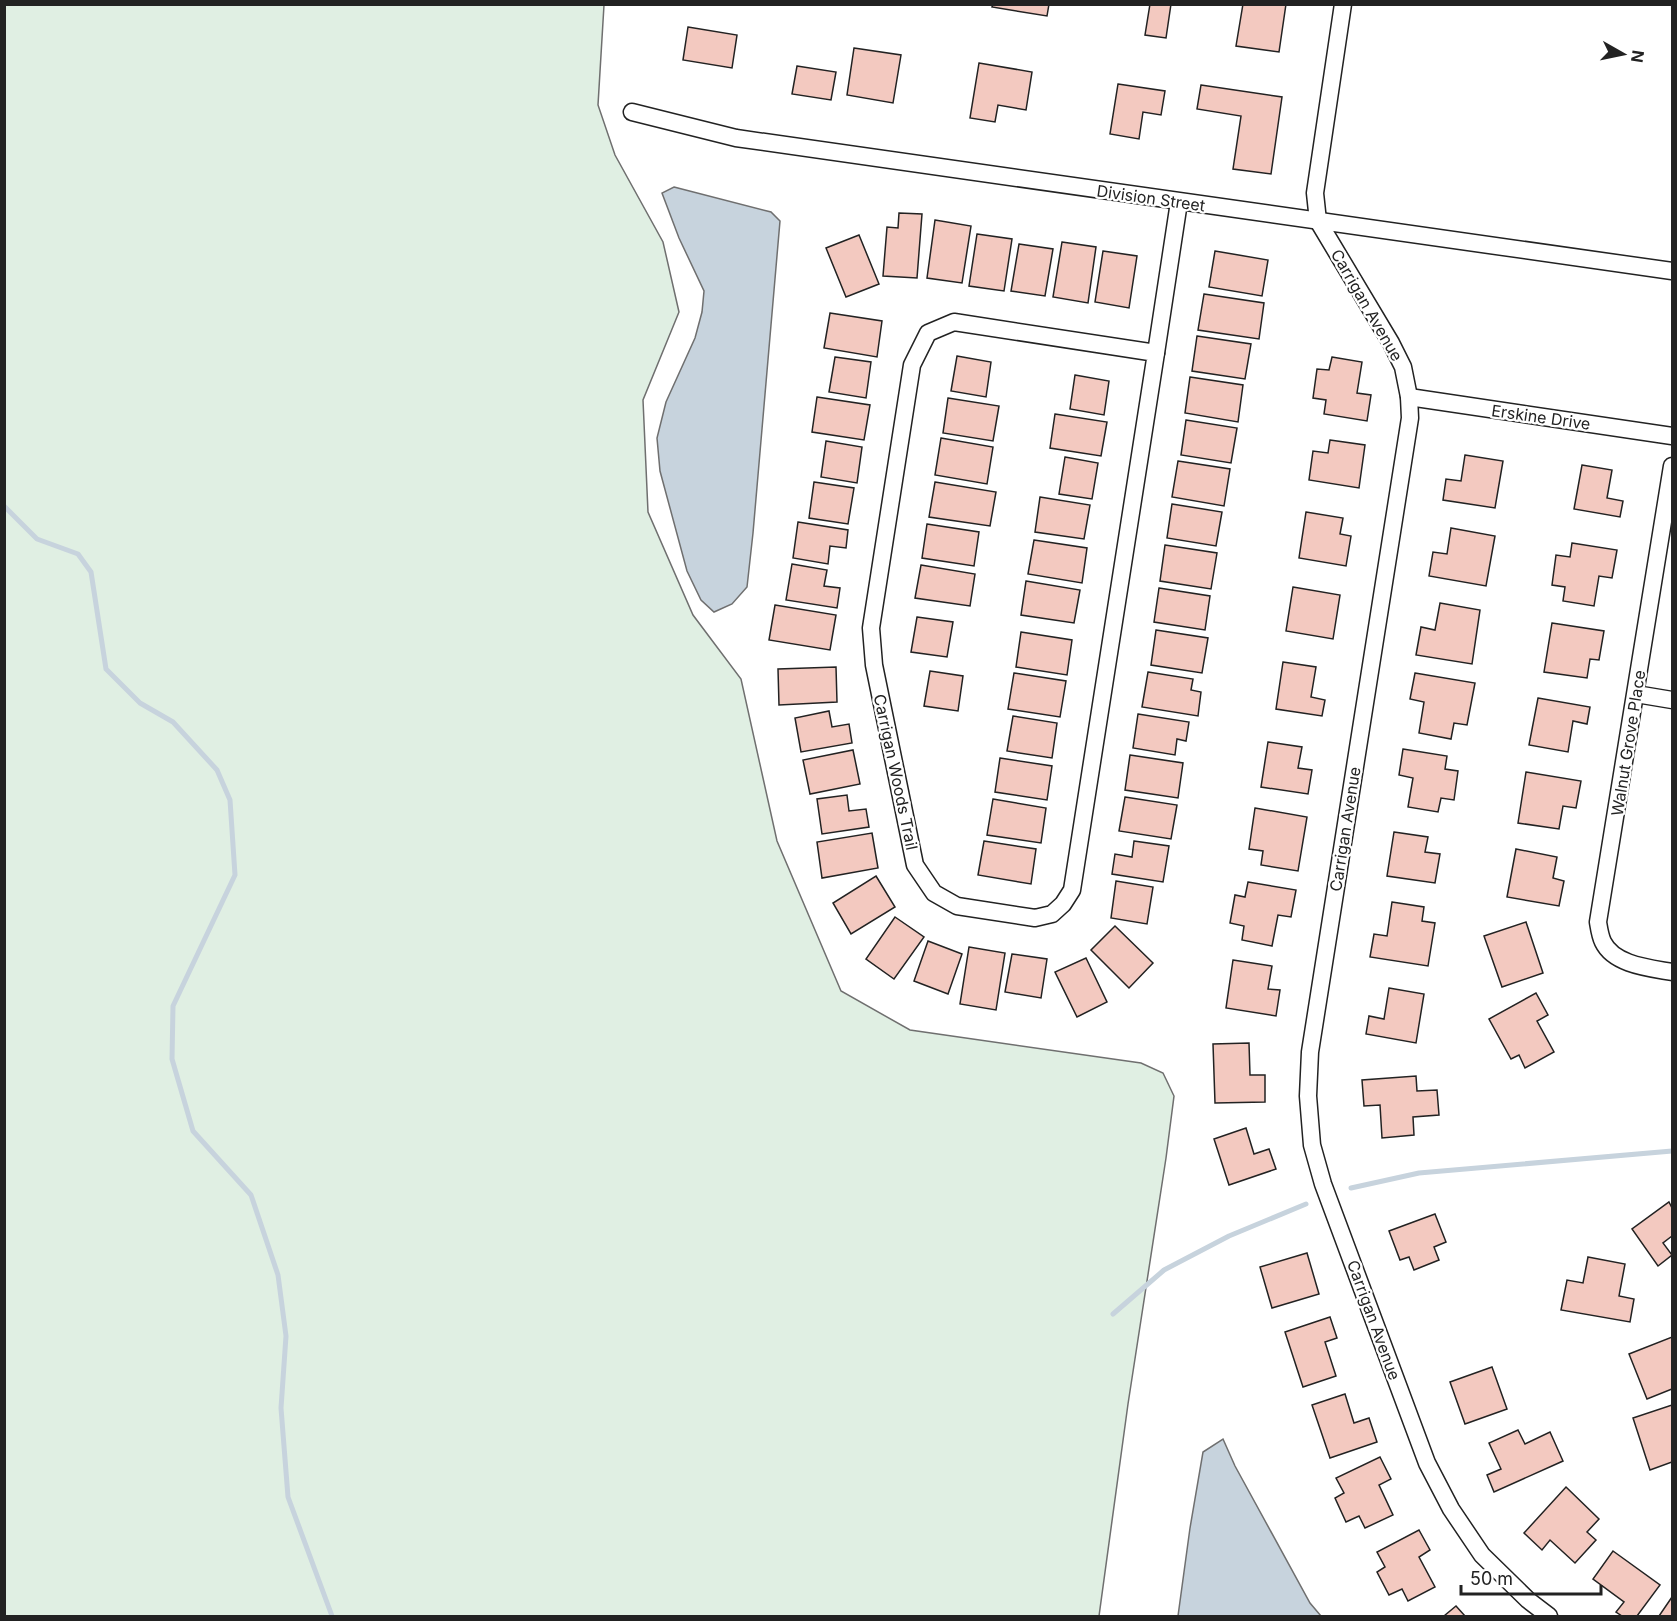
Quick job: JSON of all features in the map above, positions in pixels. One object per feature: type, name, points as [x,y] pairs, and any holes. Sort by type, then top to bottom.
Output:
[{"type":"street","name":"Carrigan Avenue","points":[[1343,4],[1315,193],[1318,221],[1403,367],[1409,397],[1410,418],[1310,1052],[1308,1096],[1312,1145],[1328,1195],[1427,1463],[1451,1509],[1482,1555],[1528,1600],[1550,1617]]},
{"type":"street","name":"Division Street","points":[[632,112],[736,138],[1672,271]]},
{"type":"street","name":"Carrigan Woods Trail","points":[[1156,353],[954,322],[928,333],[912,365],[871,628],[874,665],[915,865],[933,892],[957,906],[1035,918],[1052,914],[1063,904],[1072,890],[1156,353],[1179,202]]},
{"type":"street","name":"Erskine Drive","points":[[1409,397],[1672,436]]},
{"type":"street","name":"Walnut Grove Place","points":[[1672,466],[1598,922],[1603,943],[1616,956],[1630,964],[1672,972]]},
{"type":"street","points":[[1636,694],[1672,700]]},
{"type":"green space","points":[[5,4],[604,5],[598,105],[615,155],[663,242],[679,312],[643,400],[648,512],[693,615],[741,679],[777,841],[841,991],[910,1030],[1141,1063],[1163,1073],[1174,1096],[1099,1616],[5,1616]]},
{"type":"shaded area","points":[[674,187],[771,212],[780,221],[747,587],[732,604],[714,612],[701,600],[687,571],[660,471],[657,438],[666,402],[695,338],[702,312],[704,291],[679,238],[662,193]]},
{"type":"shaded area","points":[[1223,1439],[1235,1466],[1310,1603],[1321,1616],[1178,1616],[1203,1452]]},
{"type":"building","points":[[993,4],[1049,4],[1047,16],[992,7]]},
{"type":"building","points":[[1150,4],[1171,4],[1166,38],[1145,35]]},
{"type":"building","points":[[1243,4],[1286,4],[1279,52],[1236,46]]},
{"type":"building","points":[[688,27],[737,35],[732,68],[683,60]]},
{"type":"building","points":[[854,48],[901,55],[893,103],[847,95]]},
{"type":"building","points":[[979,63],[1032,72],[1026,110],[998,105],[995,122],[970,118]]},
{"type":"building","points":[[797,66],[836,72],[831,100],[792,94]]},
{"type":"building","points":[[1118,84],[1165,91],[1161,115],[1143,112],[1139,139],[1110,134]]},
{"type":"building","points":[[1201,85],[1282,97],[1271,174],[1233,169],[1241,116],[1197,109]]},
{"type":"building","points":[[899,213],[922,214],[917,278],[883,276],[887,227],[898,228]]},
{"type":"building","points":[[935,220],[971,226],[962,283],[927,278]]},
{"type":"building","points":[[977,234],[1012,239],[1004,291],[969,286]]},
{"type":"building","points":[[859,235],[879,284],[846,297],[826,248]]},
{"type":"building","points":[[1062,242],[1096,247],[1088,303],[1053,297]]},
{"type":"building","points":[[1019,244],[1053,249],[1045,296],[1011,291]]},
{"type":"building","points":[[1103,251],[1137,256],[1129,308],[1095,302]]},
{"type":"building","points":[[1215,251],[1268,260],[1262,296],[1209,287]]},
{"type":"building","points":[[1204,294],[1264,303],[1259,339],[1198,330]]},
{"type":"building","points":[[830,313],[882,321],[877,357],[824,348]]},
{"type":"building","points":[[1197,336],[1251,344],[1245,379],[1192,371]]},
{"type":"building","points":[[957,356],[991,362],[986,397],[951,391]]},
{"type":"building","points":[[835,357],[871,362],[866,398],[829,392]]},
{"type":"building","points":[[1332,357],[1362,362],[1357,393],[1371,395],[1367,421],[1324,414],[1326,400],[1313,398],[1317,369],[1329,370]]},
{"type":"building","points":[[1075,375],[1109,381],[1104,415],[1070,409]]},
{"type":"building","points":[[1190,377],[1243,385],[1238,422],[1185,413]]},
{"type":"building","points":[[817,397],[870,405],[864,440],[812,432]]},
{"type":"building","points":[[948,398],[999,406],[993,441],[943,433]]},
{"type":"building","points":[[1055,414],[1107,422],[1101,456],[1050,448]]},
{"type":"building","points":[[1186,420],[1237,428],[1231,463],[1181,455]]},
{"type":"building","points":[[941,438],[993,447],[987,484],[935,475]]},
{"type":"building","points":[[1330,440],[1365,445],[1359,488],[1309,480],[1313,451],[1328,453]]},
{"type":"building","points":[[826,441],[862,447],[857,483],[821,477]]},
{"type":"building","points":[[1465,455],[1503,461],[1495,508],[1443,500],[1446,479],[1461,481]]},
{"type":"building","points":[[1065,457],[1098,463],[1092,499],[1059,494]]},
{"type":"building","points":[[1178,461],[1230,469],[1224,506],[1172,497]]},
{"type":"building","points":[[1582,465],[1612,470],[1607,498],[1623,501],[1620,517],[1574,509]]},
{"type":"building","points":[[814,482],[854,488],[848,524],[809,518]]},
{"type":"building","points":[[935,482],[996,492],[990,526],[929,517]]},
{"type":"building","points":[[1040,497],[1090,505],[1084,539],[1035,532]]},
{"type":"building","points":[[1172,504],[1222,512],[1216,546],[1167,538]]},
{"type":"building","points":[[1306,512],[1343,518],[1340,534],[1351,536],[1346,566],[1299,558]]},
{"type":"building","points":[[798,522],[848,530],[846,548],[830,546],[828,564],[793,558]]},
{"type":"building","points":[[927,524],[979,532],[974,566],[922,558]]},
{"type":"building","points":[[1451,528],[1495,536],[1486,586],[1429,576],[1433,552],[1447,554]]},
{"type":"building","points":[[1034,540],[1087,548],[1082,583],[1028,574]]},
{"type":"building","points":[[1572,543],[1617,550],[1612,578],[1599,576],[1594,606],[1563,601],[1565,587],[1552,585],[1556,555],[1570,557]]},
{"type":"building","points":[[1165,545],[1217,553],[1211,589],[1160,581]]},
{"type":"building","points":[[792,564],[827,570],[824,586],[840,588],[837,608],[786,600]]},
{"type":"building","points":[[921,565],[975,574],[970,606],[915,598]]},
{"type":"building","points":[[1026,581],[1080,590],[1074,623],[1021,615]]},
{"type":"building","points":[[1293,587],[1340,595],[1333,639],[1286,631]]},
{"type":"building","points":[[1159,588],[1210,596],[1205,630],[1154,622]]},
{"type":"building","points":[[1440,603],[1480,610],[1472,664],[1416,655],[1421,627],[1435,630]]},
{"type":"building","points":[[775,605],[836,615],[830,650],[769,640]]},
{"type":"building","points":[[917,617],[953,622],[947,657],[911,652]]},
{"type":"building","points":[[1552,623],[1604,631],[1599,660],[1590,659],[1587,678],[1544,672]]},
{"type":"building","points":[[1156,630],[1208,638],[1202,673],[1151,665]]},
{"type":"building","points":[[1021,632],[1072,640],[1067,675],[1016,667]]},
{"type":"building","points":[[1283,662],[1316,667],[1311,697],[1325,700],[1322,716],[1276,709]]},
{"type":"building","points":[[836,667],[837,702],[779,705],[778,669]]},
{"type":"building","points":[[930,671],[963,676],[958,711],[924,706]]},
{"type":"building","points":[[1148,672],[1193,679],[1191,690],[1201,692],[1198,716],[1142,707]]},
{"type":"building","points":[[1014,673],[1066,681],[1060,717],[1008,709]]},
{"type":"building","points":[[1415,673],[1475,683],[1467,725],[1454,723],[1451,739],[1419,733],[1424,702],[1410,699]]},
{"type":"building","points":[[1538,698],[1590,707],[1587,724],[1573,721],[1568,752],[1529,745]]},
{"type":"building","points":[[829,711],[832,727],[849,724],[852,743],[801,752],[795,718]]},
{"type":"building","points":[[1138,714],[1189,722],[1186,741],[1177,739],[1175,755],[1133,748]]},
{"type":"building","points":[[1013,716],[1057,723],[1052,758],[1007,751]]},
{"type":"building","points":[[1268,742],[1302,747],[1298,768],[1312,770],[1308,794],[1261,787]]},
{"type":"building","points":[[1403,749],[1447,756],[1445,769],[1458,771],[1454,800],[1441,798],[1438,812],[1408,807],[1413,778],[1399,775]]},
{"type":"building","points":[[853,750],[860,784],[810,794],[803,760]]},
{"type":"building","points":[[1130,755],[1183,763],[1178,798],[1125,790]]},
{"type":"building","points":[[1000,758],[1052,766],[1047,800],[995,792]]},
{"type":"building","points":[[1526,772],[1581,781],[1576,808],[1563,806],[1559,829],[1518,823]]},
{"type":"building","points":[[847,795],[849,811],[866,809],[869,827],[822,834],[817,799]]},
{"type":"building","points":[[1125,797],[1177,805],[1171,839],[1119,831]]},
{"type":"building","points":[[993,799],[1046,808],[1041,843],[987,835]]},
{"type":"building","points":[[1255,808],[1307,817],[1298,871],[1261,865],[1263,851],[1249,849]]},
{"type":"building","points":[[1394,832],[1428,837],[1425,852],[1440,854],[1435,883],[1387,876]]},
{"type":"building","points":[[872,833],[878,868],[822,878],[817,842]]},
{"type":"building","points":[[984,841],[1036,849],[1031,884],[978,875]]},
{"type":"building","points":[[1134,841],[1169,846],[1163,882],[1112,874],[1115,854],[1132,857]]},
{"type":"building","points":[[1516,849],[1557,857],[1553,878],[1564,881],[1559,906],[1507,897]]},
{"type":"building","points":[[876,876],[895,907],[851,934],[833,903]]},
{"type":"building","points":[[1116,881],[1153,887],[1147,924],[1111,918]]},
{"type":"building","points":[[1248,882],[1296,890],[1291,917],[1278,915],[1272,946],[1242,940],[1244,926],[1230,923],[1235,895],[1245,897]]},
{"type":"building","points":[[1392,902],[1424,907],[1422,921],[1435,923],[1428,966],[1370,957],[1374,934],[1387,936]]},
{"type":"building","points":[[895,917],[924,937],[894,979],[866,959]]},
{"type":"building","points":[[1526,922],[1543,973],[1502,987],[1484,936]]},
{"type":"building","points":[[1115,926],[1153,963],[1129,988],[1091,950]]},
{"type":"building","points":[[928,941],[962,954],[948,994],[914,981]]},
{"type":"building","points":[[969,947],[1005,953],[996,1010],[960,1004]]},
{"type":"building","points":[[1012,954],[1047,959],[1041,998],[1005,992]]},
{"type":"building","points":[[1086,958],[1107,1002],[1077,1017],[1055,972]]},
{"type":"building","points":[[1233,960],[1272,966],[1268,989],[1280,990],[1276,1016],[1226,1008]]},
{"type":"building","points":[[1389,988],[1424,994],[1416,1043],[1366,1034],[1369,1016],[1384,1019]]},
{"type":"building","points":[[1536,993],[1548,1015],[1537,1021],[1554,1052],[1525,1068],[1519,1055],[1511,1059],[1489,1019]]},
{"type":"building","points":[[1249,1043],[1250,1075],[1265,1075],[1265,1102],[1215,1103],[1213,1044]]},
{"type":"building","points":[[1416,1076],[1417,1091],[1437,1090],[1439,1115],[1413,1117],[1414,1135],[1382,1138],[1380,1105],[1364,1106],[1362,1080]]},
{"type":"building","points":[[1246,1128],[1254,1154],[1269,1149],[1276,1169],[1229,1185],[1214,1139]]},
{"type":"building","points":[[1669,1202],[1672,1208],[1672,1236],[1663,1243],[1672,1255],[1658,1266],[1632,1229]]},
{"type":"building","points":[[1435,1214],[1446,1242],[1434,1247],[1439,1260],[1414,1270],[1409,1257],[1400,1260],[1389,1231]]},
{"type":"building","points":[[1307,1253],[1319,1294],[1272,1308],[1260,1267]]},
{"type":"building","points":[[1588,1257],[1625,1264],[1619,1296],[1634,1299],[1630,1322],[1561,1310],[1567,1280],[1583,1283]]},
{"type":"building","points":[[1330,1317],[1337,1338],[1325,1342],[1336,1376],[1303,1387],[1285,1332]]},
{"type":"building","points":[[1672,1337],[1672,1389],[1647,1399],[1629,1354]]},
{"type":"building","points":[[1492,1367],[1507,1409],[1465,1424],[1450,1382]]},
{"type":"building","points":[[1345,1394],[1354,1423],[1369,1418],[1377,1442],[1330,1458],[1312,1405]]},
{"type":"building","points":[[1672,1405],[1672,1462],[1650,1470],[1633,1418]]},
{"type":"building","points":[[1518,1430],[1525,1444],[1550,1432],[1563,1461],[1494,1492],[1487,1475],[1501,1469],[1489,1443]]},
{"type":"building","points":[[1380,1457],[1391,1479],[1379,1485],[1393,1515],[1365,1528],[1359,1516],[1346,1522],[1335,1498],[1344,1493],[1336,1478]]},
{"type":"building","points":[[1566,1487],[1599,1519],[1587,1532],[1596,1540],[1575,1563],[1550,1540],[1542,1550],[1524,1533]]},
{"type":"building","points":[[1419,1530],[1430,1550],[1419,1557],[1435,1587],[1408,1601],[1402,1589],[1389,1595],[1377,1572],[1385,1567],[1377,1552]]},
{"type":"building","points":[[1613,1551],[1660,1585],[1637,1616],[1622,1616],[1616,1612],[1624,1602],[1593,1579]]},
{"type":"building","points":[[1672,1597],[1672,1616],[1659,1616]]},
{"type":"building","points":[[1456,1606],[1465,1616],[1444,1616]]},
{"type":"waterway","points":[[4,506],[37,539],[78,554],[91,572],[106,669],[140,703],[173,722],[217,770],[230,800],[235,875],[173,1006],[172,1059],[193,1131],[251,1195],[278,1275],[286,1336],[281,1408],[288,1497],[332,1616]]},
{"type":"waterway","points":[[1351,1188],[1419,1173],[1672,1151]]},
{"type":"waterway","points":[[1113,1314],[1164,1270],[1229,1236],[1306,1204]]}]
